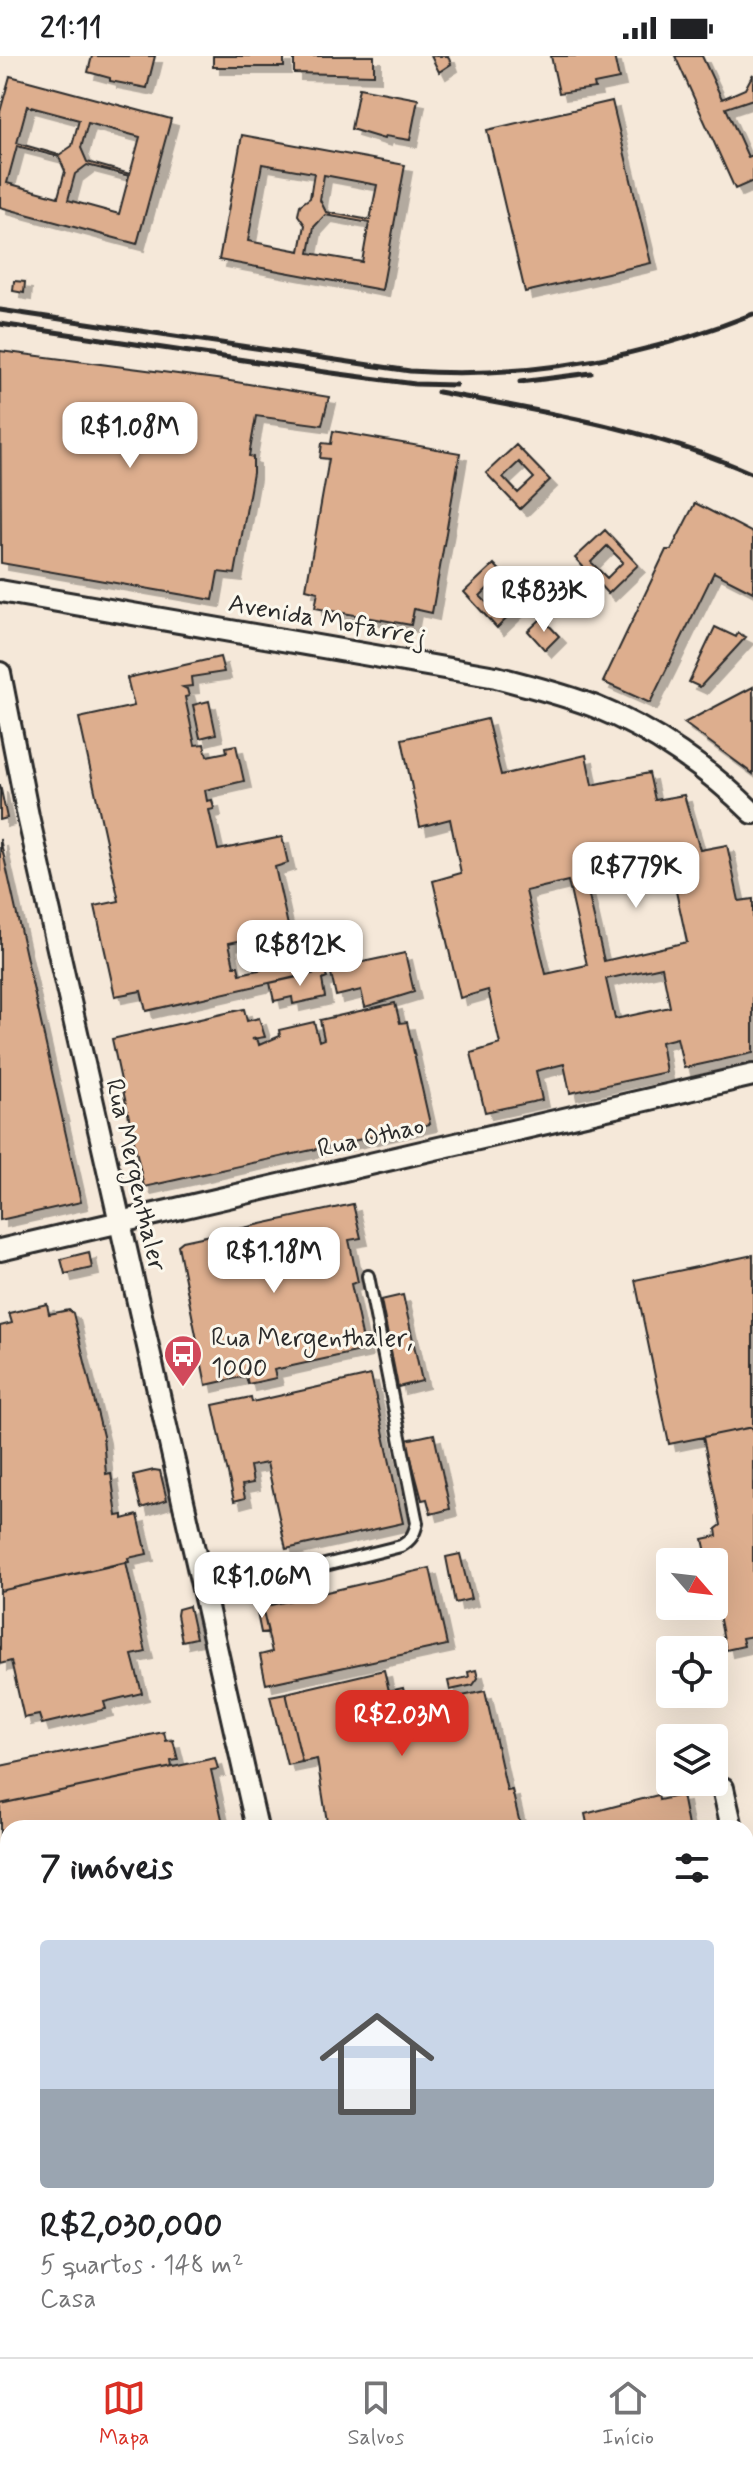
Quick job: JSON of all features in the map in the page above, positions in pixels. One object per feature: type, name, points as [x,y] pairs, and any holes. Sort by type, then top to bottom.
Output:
[{"type":"street","name":"Avenida Mofarrej","points":[[0,591],[496,677],[551,692],[626,720],[706,771],[753,813]]},
{"type":"street","name":"Rua Mergenthaler","points":[[0,673],[28,816],[255,1820]]},
{"type":"street","name":"Rua Othao","points":[[0,1250],[753,1075]]},
{"type":"street","points":[[725,1796],[730,1820]]},
{"type":"lane","points":[[205,1595],[401,1546],[415,1532],[417,1523],[368,1276]]},
{"type":"building","points":[[92,56],[155,56],[147,88],[110,81],[110,78],[88,72]]},
{"type":"building","points":[[213,56],[284,56],[284,67],[213,67]]},
{"type":"building","points":[[294,56],[374,56],[374,75],[294,73]]},
{"type":"building","points":[[431,56],[448,56],[451,64],[439,72]]},
{"type":"building","points":[[551,56],[614,56],[619,79],[594,84],[595,88],[559,93]]},
{"type":"building","points":[[675,56],[702,56],[722,99],[745,89],[753,74],[753,99],[726,108],[748,157],[753,155],[753,181],[735,189]]},
{"type":"building","points":[[10,76],[171,119],[137,244],[0,207],[0,112]],"holes":[[[27,106],[79,120],[72,146],[59,155],[17,143]],[[88,123],[140,137],[130,174],[87,162],[81,148]],[[17,146],[59,157],[65,171],[58,197],[7,183]],[[87,165],[129,176],[119,214],[68,200],[75,174]]]},
{"type":"building","points":[[359,88],[418,99],[410,140],[385,136],[384,139],[351,129]]},
{"type":"building","points":[[612,101],[651,263],[525,292],[487,130]]},
{"type":"building","points":[[242,135],[405,165],[382,290],[219,260]],"holes":[[[262,164],[314,173],[310,198],[300,205],[298,215],[305,225],[300,251],[248,241]],[[324,175],[377,185],[370,220],[326,212],[320,200]],[[325,215],[369,223],[362,262],[309,253],[314,227]]]},
{"type":"building","points":[[14,281],[25,282],[24,293],[13,291]]},
{"type":"building","points":[[0,351],[329,397],[322,425],[256,416],[249,456],[253,457],[253,473],[235,574],[218,572],[213,600],[1,563]]},
{"type":"building","points":[[333,431],[460,453],[432,613],[414,609],[411,625],[315,608],[318,592],[306,589],[329,459],[320,458],[322,443],[331,444]]},
{"type":"building","points":[[516,445],[550,480],[520,509],[486,473]]},
{"type":"building","points":[[519,462],[534,478],[518,493],[503,477]]},
{"type":"building","points":[[695,503],[753,533],[753,592],[714,572],[650,703],[603,682],[666,550],[671,550]]},
{"type":"building","points":[[605,530],[638,565],[608,594],[575,558]]},
{"type":"building","points":[[607,546],[623,562],[607,578],[591,562]]},
{"type":"building","points":[[494,564],[527,599],[497,628],[464,592]]},
{"type":"building","points":[[496,580],[511,596],[496,612],[480,596]]},
{"type":"building","points":[[542,618],[559,636],[545,650],[528,631]]},
{"type":"building","points":[[715,627],[736,637],[738,633],[746,637],[700,687],[689,682]]},
{"type":"building","points":[[220,657],[224,672],[191,677],[192,686],[183,687],[189,696],[185,697],[195,745],[204,744],[207,756],[227,752],[226,747],[236,745],[244,781],[205,790],[207,801],[212,800],[214,809],[209,810],[218,850],[282,837],[288,863],[275,867],[289,930],[229,943],[234,966],[238,966],[240,974],[309,959],[313,973],[146,1011],[141,991],[115,996],[95,906],[119,901],[79,718],[134,706],[127,678]]},
{"type":"building","points":[[753,687],[753,774],[684,723]]},
{"type":"building","points":[[209,701],[216,734],[200,738],[193,705]]},
{"type":"building","points":[[487,719],[501,775],[586,755],[592,785],[649,773],[655,800],[684,795],[700,850],[727,845],[739,901],[753,899],[753,1053],[684,1068],[677,1038],[661,1042],[666,1072],[570,1093],[564,1064],[536,1071],[542,1100],[485,1112],[471,1053],[500,1044],[488,990],[460,998],[433,881],[461,873],[450,819],[420,827],[402,739]]},
{"type":"building","points":[[0,785],[7,818],[0,820]]},
{"type":"building","points":[[0,839],[81,1202],[0,1220]]},
{"type":"building","points":[[669,859],[687,942],[604,961],[585,879]]},
{"type":"building","points":[[568,881],[587,965],[546,974],[526,891]]},
{"type":"building","points":[[405,953],[414,992],[365,1007],[361,990],[336,996],[330,969]]},
{"type":"building","points":[[662,967],[670,1007],[615,1019],[606,979]]},
{"type":"building","points":[[325,971],[327,978],[322,980],[325,997],[293,1004],[292,997],[274,1001],[270,983]]},
{"type":"building","points":[[395,1003],[400,1023],[407,1022],[430,1124],[144,1187],[112,1039],[244,1009],[247,1021],[259,1018],[265,1037],[252,1039],[259,1045],[280,1036],[279,1030],[314,1022],[319,1041],[324,1039],[320,1020]]},
{"type":"building","points":[[353,1204],[361,1238],[349,1240],[358,1282],[351,1284],[365,1350],[274,1370],[276,1378],[248,1384],[246,1376],[206,1385],[178,1245],[183,1241]]},
{"type":"building","points":[[89,1252],[92,1268],[65,1274],[61,1259]]},
{"type":"building","points":[[753,1255],[753,1427],[669,1444],[635,1280]]},
{"type":"building","points":[[403,1295],[422,1381],[398,1387],[381,1300]]},
{"type":"building","points":[[47,1304],[49,1314],[69,1310],[73,1313],[103,1436],[106,1474],[111,1473],[117,1516],[123,1515],[123,1519],[138,1515],[147,1554],[128,1558],[129,1562],[0,1591],[0,1326],[12,1323],[9,1313]]},
{"type":"building","points":[[371,1375],[403,1523],[286,1549],[267,1463],[250,1466],[253,1483],[242,1485],[245,1498],[234,1501],[213,1405],[251,1397],[252,1402]]},
{"type":"building","points":[[753,1427],[753,1636],[742,1638],[744,1646],[728,1650],[728,1636],[723,1636],[720,1620],[728,1620],[728,1548],[705,1548],[703,1539],[717,1536],[716,1529],[721,1525],[703,1437]]},
{"type":"building","points":[[434,1434],[450,1509],[431,1514],[427,1499],[422,1500],[406,1440]]},
{"type":"building","points":[[160,1471],[167,1500],[141,1508],[133,1475]]},
{"type":"building","points":[[460,1554],[471,1599],[455,1603],[446,1557]]},
{"type":"building","points":[[126,1562],[146,1652],[132,1655],[142,1693],[104,1702],[106,1709],[42,1724],[39,1715],[24,1718],[11,1661],[0,1664],[0,1591]]},
{"type":"building","points":[[430,1568],[447,1645],[266,1684],[260,1655],[272,1652],[262,1607]]},
{"type":"building","points":[[189,1606],[196,1638],[182,1641],[178,1609]]},
{"type":"building","points":[[262,1607],[268,1632],[261,1633],[256,1608]]},
{"type":"building","points":[[384,1670],[389,1691],[403,1688],[408,1708],[485,1691],[507,1791],[512,1790],[519,1820],[327,1820],[317,1759],[302,1762],[286,1693]]},
{"type":"building","points":[[476,1670],[478,1678],[473,1685],[450,1690],[448,1681],[469,1677],[468,1672]]},
{"type":"building","points":[[286,1693],[302,1762],[287,1765],[270,1696]]},
{"type":"building","points":[[164,1732],[166,1741],[173,1740],[178,1760],[171,1761],[172,1767],[0,1804],[0,1766]]},
{"type":"building","points":[[215,1758],[218,1769],[211,1770],[222,1820],[0,1820],[0,1804]]},
{"type":"building","points":[[656,1796],[659,1800],[682,1796],[687,1820],[586,1820],[585,1814]]},
{"type":"railway","points":[[0,310],[410,371],[454,373],[498,372],[584,362],[669,343],[753,314]]},
{"type":"railway","points":[[0,324],[332,373],[415,384],[456,385]]},
{"type":"railway","points":[[520,382],[591,373]]},
{"type":"railway","points":[[438,392],[638,434],[715,458],[753,474]]},
{"type":"place","name":"Rua Mergenthaler, 1000","points":[[183,1388]]}]
